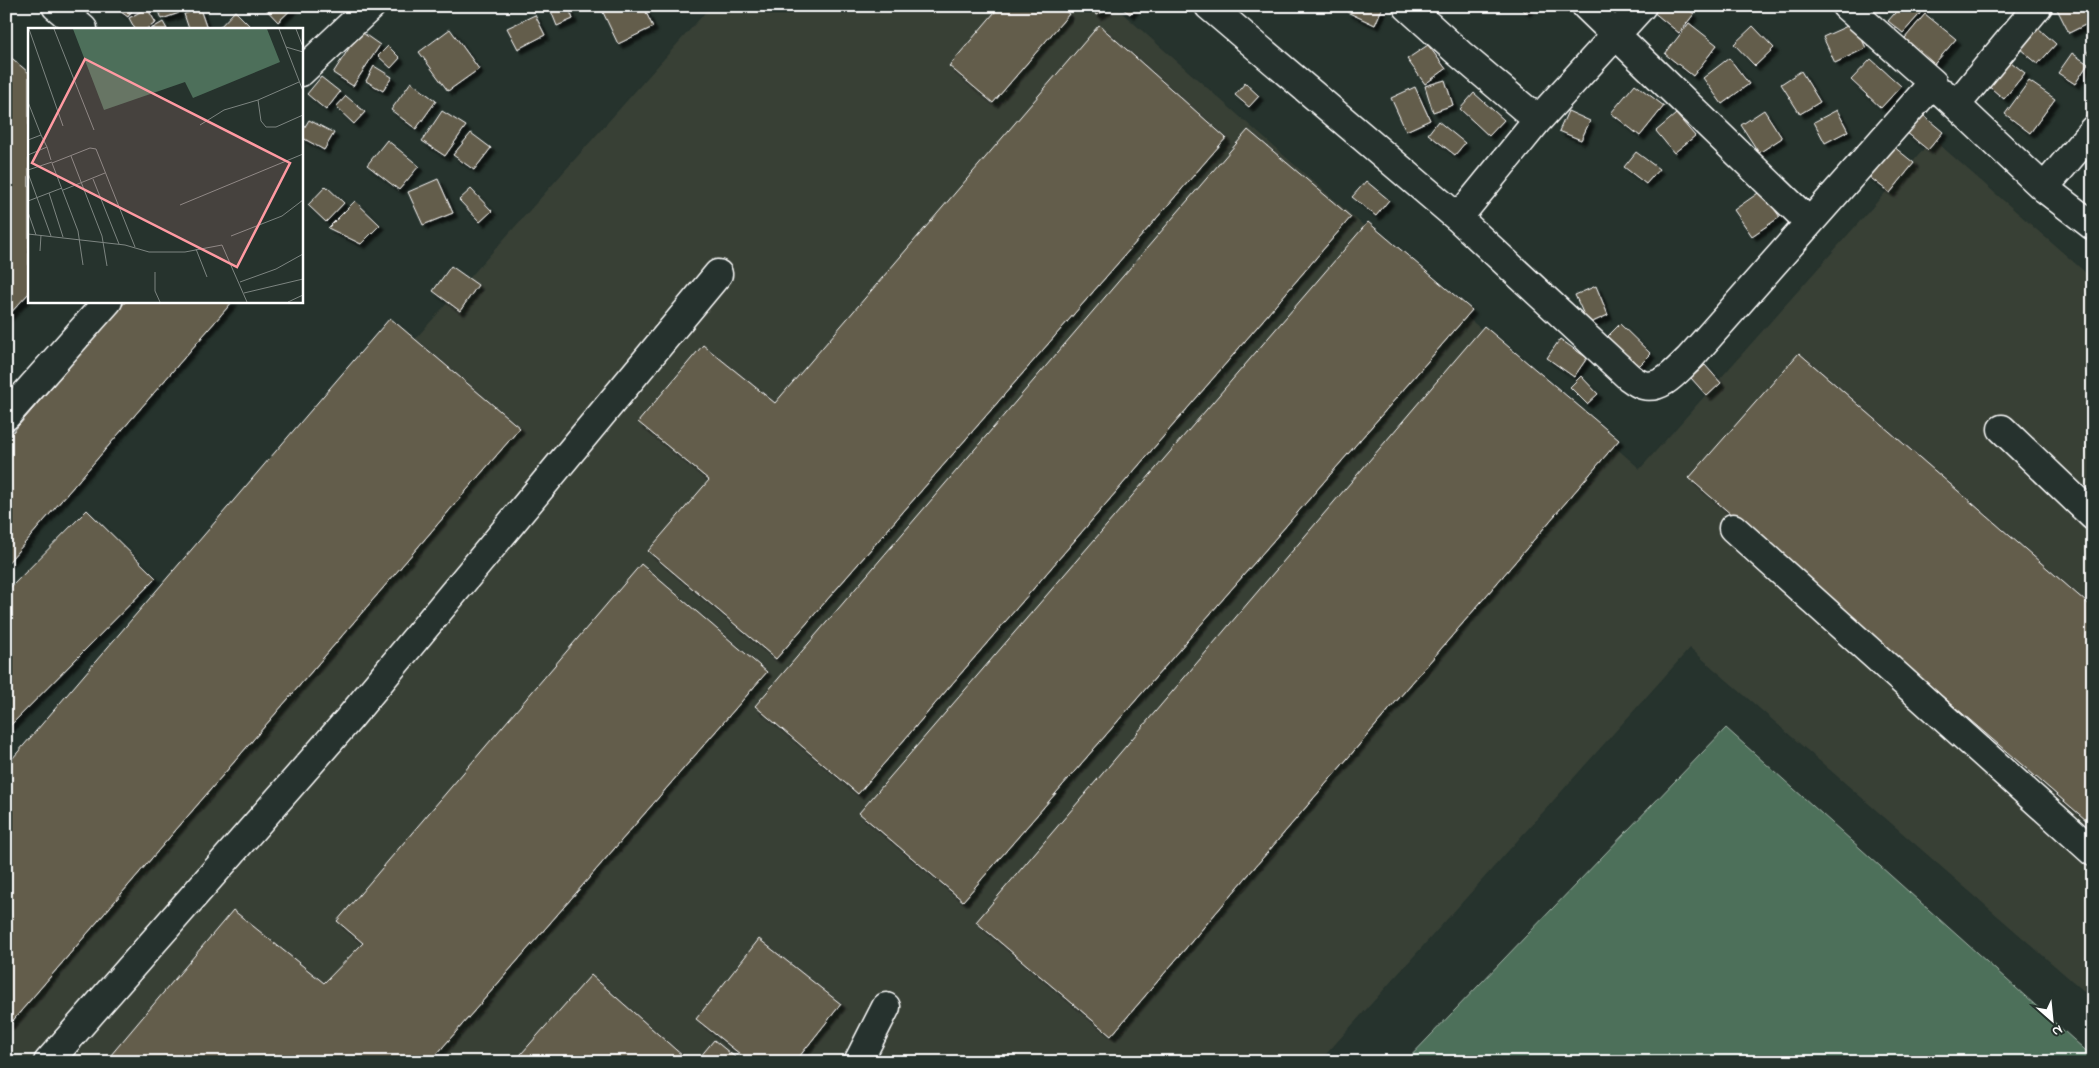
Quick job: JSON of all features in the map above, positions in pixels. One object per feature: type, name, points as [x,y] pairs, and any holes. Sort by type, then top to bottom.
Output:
[{"type":"street","points":[[56,6],[82,28]]},
{"type":"street","points":[[302,71],[371,6]]},
{"type":"street","points":[[1209,6],[1458,218],[1629,377],[1643,385],[1657,384],[1669,378],[1682,365],[1933,84]]},
{"type":"street","points":[[1407,6],[1538,120]]},
{"type":"street","points":[[1586,6],[1809,222]]},
{"type":"street","points":[[1458,218],[1538,120],[1642,6]]},
{"type":"street","points":[[1846,6],[1956,105],[2044,188],[2093,226]]},
{"type":"street","points":[[1956,105],[2038,6]]},
{"type":"street","points":[[2044,188],[2093,130]]},
{"type":"street","points":[[48,1062],[348,720],[718,274]]},
{"type":"street","points":[[6,416],[107,302]]},
{"type":"street","points":[[2002,429],[2093,516]]},
{"type":"street","points":[[1733,528],[2093,852]]},
{"type":"street","points":[[858,1062],[886,1007]]},
{"type":"shaded area","points":[[711,6],[1114,6],[1640,469],[1933,139],[2093,279],[2093,999],[1690,648],[1319,1062],[6,1062],[6,800]]},
{"type":"green space","points":[[1726,728],[2093,1057],[2093,1062],[1405,1062]]},
{"type":"building","points":[[119,6],[135,6],[128,17],[117,9]]},
{"type":"building","points":[[157,6],[176,6],[179,13],[162,19]]},
{"type":"building","points":[[263,6],[295,6],[278,22]]},
{"type":"building","points":[[549,6],[568,6],[573,19],[557,26]]},
{"type":"building","points":[[600,6],[643,6],[653,27],[618,44]]},
{"type":"building","points":[[1000,6],[1059,6],[1069,14],[993,103],[949,66]]},
{"type":"building","points":[[1092,6],[1106,6],[1107,10],[1096,15]]},
{"type":"building","points":[[1119,6],[1136,6],[1130,14]]},
{"type":"building","points":[[1350,6],[1383,6],[1375,25],[1347,12]]},
{"type":"building","points":[[1520,6],[1532,6],[1525,12]]},
{"type":"building","points":[[1656,6],[1684,6],[1694,14],[1679,33],[1652,11]]},
{"type":"building","points":[[1901,6],[1925,8],[1903,33],[1888,21]]},
{"type":"building","points":[[2082,6],[2091,22],[2069,33],[2056,7]]},
{"type":"building","points":[[147,8],[156,23],[148,28],[134,28],[129,18]]},
{"type":"building","points":[[200,9],[207,28],[189,28],[184,14]]},
{"type":"building","points":[[235,11],[252,28],[219,28]]},
{"type":"building","points":[[1925,14],[1956,39],[1930,69],[1900,44]]},
{"type":"building","points":[[535,15],[545,35],[518,49],[507,28]]},
{"type":"building","points":[[163,22],[166,28],[153,28]]},
{"type":"building","points":[[1689,23],[1717,45],[1693,76],[1665,54]]},
{"type":"building","points":[[1854,23],[1866,48],[1835,63],[1823,37]]},
{"type":"building","points":[[1099,25],[1226,138],[776,659],[648,551],[709,480],[638,422],[703,345],[775,403]]},
{"type":"building","points":[[1753,26],[1774,48],[1755,66],[1734,44]]},
{"type":"building","points":[[2037,27],[2056,44],[2038,64],[2019,48]]},
{"type":"building","points":[[450,29],[479,69],[448,91],[419,52]]},
{"type":"building","points":[[360,31],[380,45],[353,86],[333,73]]},
{"type":"building","points":[[1428,45],[1446,69],[1425,84],[1407,59]]},
{"type":"building","points":[[2093,45],[2093,57],[2087,52]]},
{"type":"building","points":[[388,46],[400,58],[391,68],[378,56]]},
{"type":"building","points":[[6,53],[28,72],[28,294],[6,318]]},
{"type":"building","points":[[2072,53],[2088,64],[2075,84],[2058,73]]},
{"type":"building","points":[[2002,55],[2025,73],[2004,99],[1981,80]]},
{"type":"building","points":[[1729,58],[1749,84],[1722,104],[1703,78]]},
{"type":"building","points":[[1871,59],[1901,86],[1881,108],[1851,80]]},
{"type":"building","points":[[374,66],[392,77],[383,91],[366,81]]},
{"type":"building","points":[[1801,71],[1820,102],[1800,114],[1781,84]]},
{"type":"building","points":[[321,77],[340,92],[326,110],[307,94]]},
{"type":"building","points":[[1445,80],[1453,105],[1433,112],[1425,86]]},
{"type":"building","points":[[2029,81],[2055,99],[2030,133],[2005,114]]},
{"type":"building","points":[[411,82],[436,101],[416,129],[391,110]]},
{"type":"building","points":[[1245,83],[1259,96],[1249,107],[1235,95]]},
{"type":"building","points":[[1635,84],[1664,106],[1640,136],[1611,113]]},
{"type":"building","points":[[1415,87],[1430,120],[1406,131],[1391,98]]},
{"type":"building","points":[[1474,93],[1504,120],[1489,136],[1460,109]]},
{"type":"building","points":[[346,96],[365,112],[354,124],[336,107]]},
{"type":"building","points":[[1916,109],[1943,132],[1928,150],[1900,127]]},
{"type":"building","points":[[1764,110],[1782,138],[1759,153],[1741,125]]},
{"type":"building","points":[[1837,110],[1848,131],[1825,143],[1814,122]]},
{"type":"building","points":[[442,111],[466,126],[445,156],[422,141]]},
{"type":"building","points":[[1568,111],[1590,121],[1581,140],[1559,131]]},
{"type":"building","points":[[1676,114],[1695,136],[1674,153],[1656,131]]},
{"type":"building","points":[[309,120],[334,133],[324,150],[302,138],[302,131]]},
{"type":"building","points":[[1438,121],[1465,143],[1455,155],[1428,134]]},
{"type":"building","points":[[1248,130],[1351,217],[858,794],[755,706]]},
{"type":"building","points":[[471,133],[491,148],[474,170],[453,155]]},
{"type":"building","points":[[387,140],[419,166],[399,190],[367,165]]},
{"type":"building","points":[[1888,142],[1914,163],[1890,193],[1863,172]]},
{"type":"building","points":[[1636,152],[1659,169],[1646,184],[1624,167]]},
{"type":"building","points":[[438,179],[453,213],[423,225],[408,192]]},
{"type":"building","points":[[1366,181],[1389,200],[1376,216],[1352,197]]},
{"type":"building","points":[[326,186],[344,203],[326,222],[308,205]]},
{"type":"building","points":[[471,189],[492,211],[480,222],[459,200]]},
{"type":"building","points":[[1761,191],[1780,217],[1752,236],[1734,210]]},
{"type":"building","points":[[355,201],[380,225],[361,244],[328,228]]},
{"type":"building","points":[[1368,222],[1472,310],[963,901],[859,813]]},
{"type":"building","points":[[451,266],[478,285],[460,311],[433,291]]},
{"type":"building","points":[[1596,286],[1608,315],[1588,324],[1575,295]]},
{"type":"building","points":[[125,302],[232,302],[6,565],[6,440]]},
{"type":"building","points":[[390,318],[520,428],[9,1025],[6,1023],[6,766]]},
{"type":"building","points":[[1620,324],[1651,354],[1636,369],[1606,338]]},
{"type":"building","points":[[1484,326],[1619,440],[1111,1036],[976,922]]},
{"type":"building","points":[[1560,339],[1587,358],[1574,377],[1547,358]]},
{"type":"building","points":[[1799,353],[2093,608],[2093,826],[1689,478]]},
{"type":"building","points":[[1705,365],[1721,383],[1707,396],[1691,378]]},
{"type":"building","points":[[1581,376],[1598,394],[1587,404],[1570,387]]},
{"type":"building","points":[[87,510],[156,578],[6,730],[6,592]]},
{"type":"building","points":[[641,564],[767,672],[430,1062],[105,1062],[233,910],[324,983],[363,943],[337,921]]},
{"type":"building","points":[[759,939],[841,1004],[795,1062],[750,1062],[696,1019]]},
{"type":"building","points":[[591,975],[684,1057],[679,1062],[514,1062]]},
{"type":"building","points":[[714,1040],[741,1062],[706,1062],[700,1057]]}]
